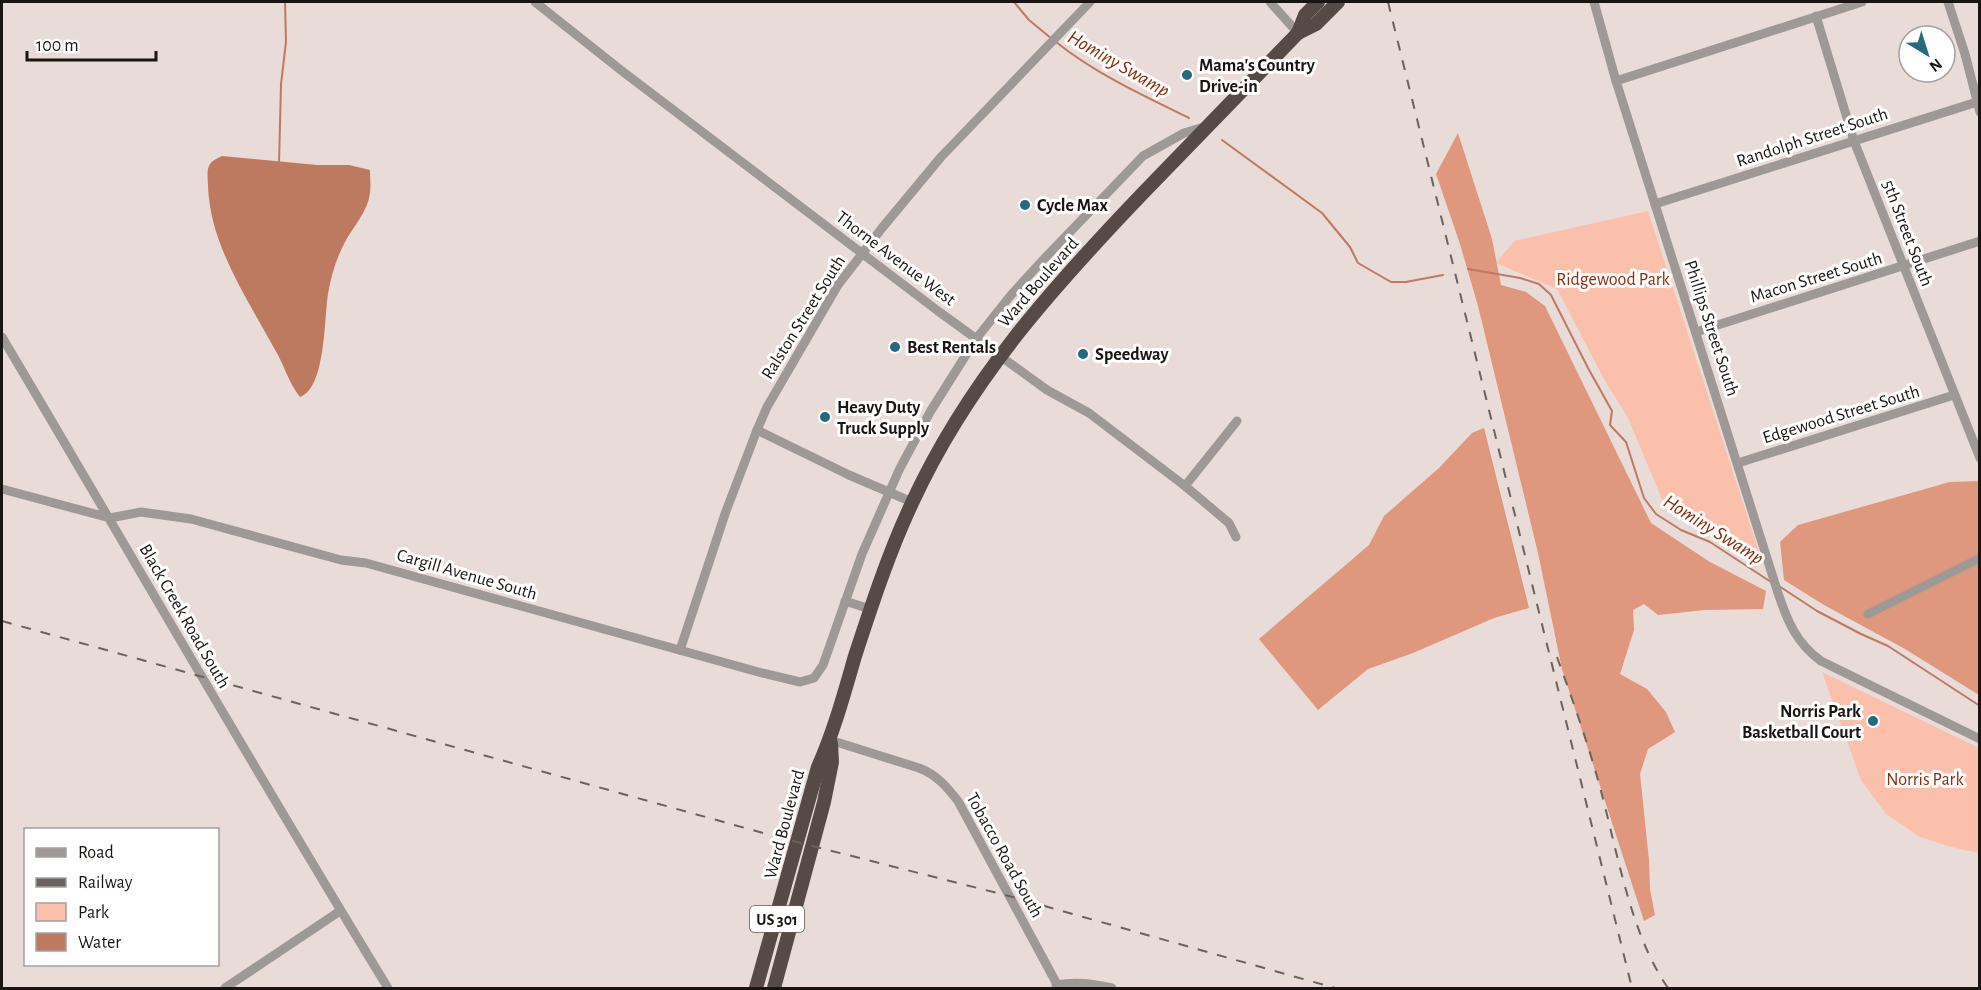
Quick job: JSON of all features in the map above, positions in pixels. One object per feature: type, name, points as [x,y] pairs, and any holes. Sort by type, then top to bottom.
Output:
[{"type":"highway","name":"Ward Boulevard","points":[[1298,33],[1305,15],[1318,2]]},
{"type":"highway","name":"Ward Boulevard","points":[[756,988],[818,767],[830,740],[870,609],[912,502],[951,430],[999,356],[1060,280],[1298,33],[1316,24],[1338,2]]},
{"type":"highway","name":"Ward Boulevard","points":[[774,988],[824,802],[832,762],[830,740]]},
{"type":"street","name":"Thorne Avenue West","points":[[535,2],[622,71],[976,339],[1047,390],[1089,413],[1185,486],[1229,523],[1236,537]]},
{"type":"street","name":"Ralston Street South","points":[[680,650],[726,511],[767,406],[838,285],[941,157],[1090,2]]},
{"type":"street","points":[[1270,2],[1298,33]]},
{"type":"street","name":"Phillips Street South","points":[[1594,2],[1616,81],[1769,565],[1784,610],[1796,636],[1813,656],[1821,661],[1980,739]]},
{"type":"street","points":[[1616,81],[1862,2]]},
{"type":"street","points":[[1948,2],[1980,112]]},
{"type":"street","name":"5th Street South","points":[[1816,16],[1854,141],[1980,458]]},
{"type":"street","name":"Randolph Street South","points":[[1655,204],[1978,101]]},
{"type":"street","points":[[870,609],[845,601],[888,491],[930,412],[976,339],[1035,268],[1130,168],[1157,147],[1184,133],[1209,125]]},
{"type":"street","name":"Macon Street South","points":[[1696,332],[1980,241]]},
{"type":"street","name":"Black Creek Road South","points":[[2,337],[200,676],[388,988]]},
{"type":"street","name":"Edgewood Street South","points":[[1738,463],[1954,395]]},
{"type":"street","points":[[1185,486],[1237,421]]},
{"type":"street","points":[[757,430],[912,502]]},
{"type":"street","name":"Cargill Avenue South","points":[[2,489],[110,519],[141,512],[191,519],[341,560],[366,563],[797,682],[814,678],[824,665],[845,601]]},
{"type":"street","points":[[1868,614],[1980,558]]},
{"type":"street","name":"Tobacco Road South","points":[[830,740],[919,768],[931,773],[946,786],[958,801],[1058,987]]},
{"type":"street","points":[[226,988],[340,911]]},
{"type":"street","points":[[1058,987],[1072,982],[1087,982],[1112,988]]},
{"type":"green space","name":"Ridgewood Park","points":[[1648,211],[1759,552],[1684,521],[1662,499],[1628,418],[1604,379],[1557,289],[1496,263],[1514,241]]},
{"type":"green space","name":"Norris Park","points":[[1822,672],[1979,748],[1979,853],[1920,837],[1886,814],[1861,780]]},
{"type":"shaded area","points":[[1458,133],[1492,239],[1501,285],[1526,292],[1545,306],[1651,523],[1710,562],[1766,591],[1763,609],[1705,610],[1658,615],[1644,604],[1633,610],[1634,630],[1620,674],[1647,689],[1666,712],[1675,732],[1648,749],[1640,774],[1650,889],[1655,915],[1644,921],[1562,669],[1538,553],[1478,306],[1436,174]]},
{"type":"shaded area","points":[[1484,428],[1529,608],[1494,618],[1413,653],[1368,669],[1318,710],[1259,639],[1369,545],[1384,516],[1439,468],[1472,433]]},
{"type":"shaded area","points":[[1979,481],[1979,695],[1905,649],[1824,605],[1784,580],[1780,542],[1798,525],[1950,482]]},
{"type":"water","points":[[222,156],[317,165],[349,165],[370,170],[369,200],[345,242],[332,274],[322,351],[315,380],[309,391],[300,397],[242,290],[215,229],[210,208],[208,172],[211,163]]},
{"type":"waterway","points":[[279,164],[281,84],[286,42],[285,2]]},
{"type":"waterway","name":"Hominy Swamp","points":[[1014,2],[1029,20],[1052,39]]},
{"type":"waterway","name":"Hominy Swamp","points":[[1056,42],[1104,74],[1189,118]]},
{"type":"waterway","name":"Hominy Swamp","points":[[1222,140],[1322,213],[1350,247],[1358,263],[1391,282],[1406,282],[1443,275]]},
{"type":"waterway","name":"Hominy Swamp","points":[[1468,269],[1520,278],[1539,284],[1551,295],[1612,411],[1610,425],[1626,442],[1644,498],[1656,514],[1681,530],[1710,542],[1771,582]]},
{"type":"waterway","name":"Hominy Swamp","points":[[1779,586],[1817,611],[1888,646],[1980,706]]},
{"type":"railway","points":[[1388,2],[1632,988]]},
{"type":"railway","points":[[2,621],[781,838],[1009,896],[1335,988]]},
{"type":"railway","points":[[1557,657],[1591,757],[1635,919],[1644,944],[1668,988]]},
{"type":"place","name":"Mama's Country Drive-in","points":[[1187,75]]},
{"type":"place","name":"Cycle Max","points":[[1025,205]]},
{"type":"place","name":"Best Rentals","points":[[895,347]]},
{"type":"place","name":"Speedway","points":[[1083,354]]},
{"type":"place","name":"Heavy Duty Truck Supply","points":[[825,417]]},
{"type":"place","name":"Norris Park Basketball Court","points":[[1873,721]]}]
